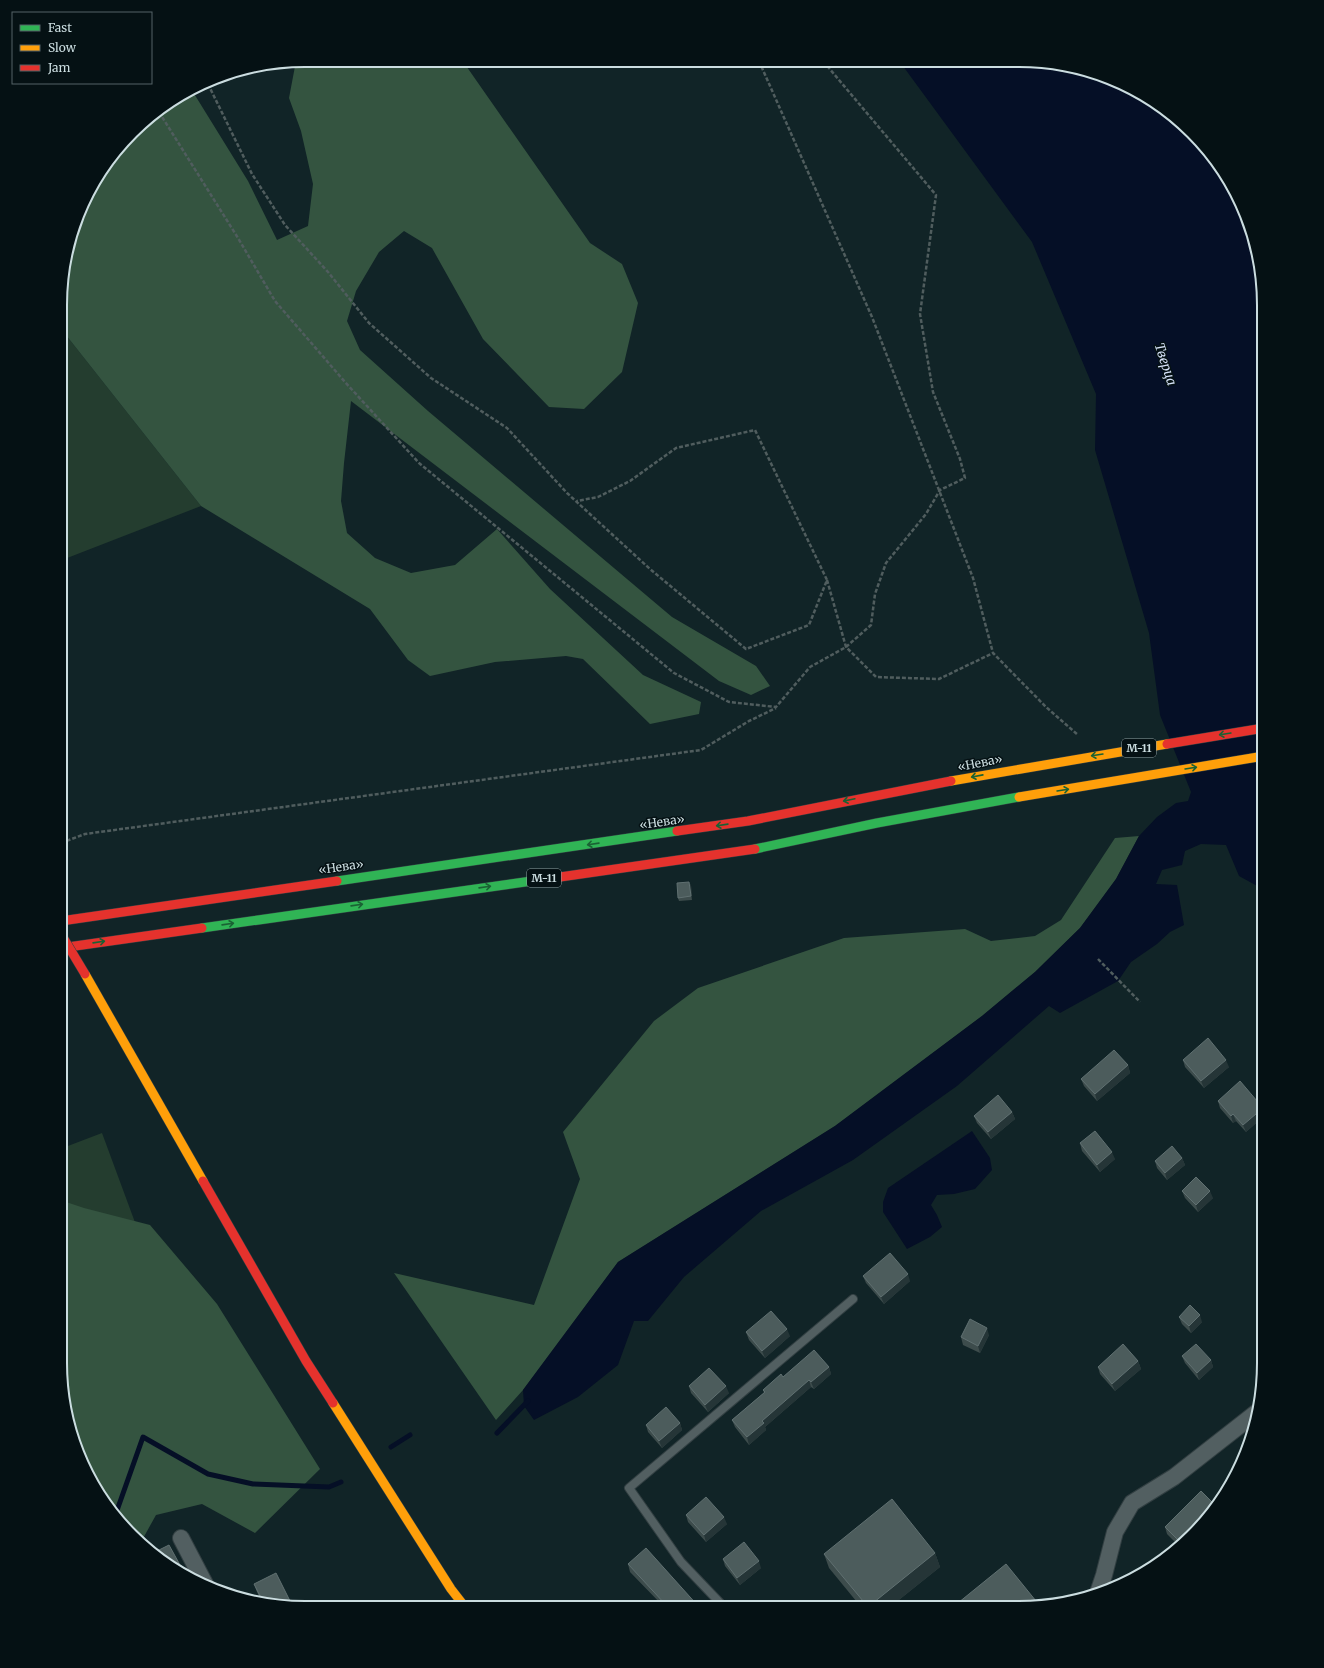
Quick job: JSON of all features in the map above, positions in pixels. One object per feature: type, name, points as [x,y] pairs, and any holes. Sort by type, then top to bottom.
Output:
[{"type":"main road","name":"«Нева»","points":[[67,920],[748,822],[869,796],[1015,769],[1257,729]]},
{"type":"main road","name":"М-11","points":[[67,947],[754,849],[877,823],[1024,796],[1257,757]]},
{"type":"main road","points":[[67,944],[306,1360],[451,1590],[460,1601]]},
{"type":"street","points":[[1100,1587],[1115,1532],[1132,1503],[1174,1477],[1250,1417]]},
{"type":"street","points":[[181,1538],[201,1577]]},
{"type":"lane","points":[[717,1601],[680,1562],[630,1488],[852,1300]]},
{"type":"path","points":[[762,67],[872,317],[973,578],[993,653],[1046,708],[1078,735]]},
{"type":"path","points":[[67,841],[85,834],[700,750],[776,707],[810,667],[846,647],[871,625],[875,594],[886,563],[926,514],[940,490],[965,478],[960,459],[933,392],[920,314],[936,195],[827,67]]},
{"type":"path","points":[[210,87],[252,174],[285,224],[328,272],[369,322],[431,378],[507,428],[577,501],[650,568],[746,649],[808,625],[827,580]]},
{"type":"path","points":[[161,115],[238,238],[275,301],[345,382],[419,463],[674,673],[729,702],[776,707]]},
{"type":"path","points":[[577,501],[598,497],[630,481],[676,448],[756,430],[827,580],[846,647],[876,676],[939,679],[993,653]]},
{"type":"path","points":[[1098,959],[1140,1002]]},
{"type":"green space","points":[[467,67],[590,243],[622,264],[638,303],[622,372],[584,409],[549,407],[483,339],[432,248],[404,231],[379,252],[356,291],[347,321],[360,350],[428,411],[672,617],[756,666],[770,686],[751,695],[719,681],[351,401],[341,501],[347,533],[375,558],[411,573],[455,565],[497,529],[550,589],[643,675],[701,702],[699,714],[650,724],[583,659],[566,656],[495,662],[430,676],[408,660],[370,609],[201,506],[67,336],[69,274],[75,243],[85,214],[99,186],[116,160],[148,126],[160,116],[195,95],[248,181],[277,240],[308,226],[313,184],[301,131],[289,98],[295,68]]},
{"type":"green space","points":[[67,336],[201,506],[67,558]]},
{"type":"green space","points":[[1139,836],[1116,879],[1080,928],[1035,972],[982,1016],[835,1126],[618,1262],[523,1390],[496,1420],[394,1273],[534,1305],[580,1179],[563,1132],[654,1021],[698,988],[844,938],[965,929],[991,941],[1035,936],[1061,920],[1115,838]]},
{"type":"green space","points":[[102,1133],[177,1336],[67,1331],[67,1146]]},
{"type":"green space","points":[[67,1202],[150,1225],[217,1304],[320,1469],[255,1533],[202,1504],[156,1515],[144,1538],[116,1508],[99,1482],[85,1454],[75,1425],[69,1394],[67,1363]]},
{"type":"water","name":"Тверца","points":[[904,67],[1019,67],[1050,69],[1081,75],[1110,85],[1138,99],[1164,116],[1198,148],[1217,173],[1239,214],[1249,243],[1255,274],[1257,305],[1257,886],[1239,876],[1226,845],[1201,844],[1185,851],[1182,865],[1162,870],[1156,884],[1177,885],[1184,925],[1170,932],[1157,944],[1131,962],[1118,981],[1060,1013],[1049,1006],[957,1086],[853,1160],[761,1211],[684,1277],[648,1321],[634,1321],[618,1365],[578,1397],[534,1420],[524,1406],[523,1390],[618,1262],[835,1126],[982,1016],[1035,972],[1080,928],[1116,879],[1139,836],[1157,817],[1176,803],[1188,801],[1191,792],[1160,715],[1149,633],[1095,450],[1096,394],[1032,242]]},
{"type":"water","points":[[972,1131],[990,1158],[992,1170],[975,1189],[954,1194],[937,1195],[931,1205],[942,1227],[930,1237],[907,1249],[883,1212],[883,1202],[888,1188]]},
{"type":"building","points":[[689,882],[691,896],[678,898],[677,883]]},
{"type":"building","points":[[1208,1038],[1226,1060],[1201,1081],[1183,1060]]},
{"type":"building","points":[[1114,1050],[1128,1065],[1095,1094],[1081,1079]]},
{"type":"building","points":[[1240,1081],[1257,1101],[1257,1113],[1243,1125],[1233,1114],[1231,1116],[1218,1101]]},
{"type":"building","points":[[998,1095],[1012,1112],[988,1132],[974,1116]]},
{"type":"building","points":[[1095,1131],[1112,1152],[1097,1165],[1080,1143]]},
{"type":"building","points":[[1172,1146],[1182,1158],[1165,1173],[1155,1161]]},
{"type":"building","points":[[1196,1177],[1210,1191],[1196,1205],[1182,1191]]},
{"type":"building","points":[[890,1253],[908,1274],[881,1297],[863,1276]]},
{"type":"building","points":[[1190,1305],[1200,1315],[1189,1326],[1179,1317]]},
{"type":"building","points":[[771,1311],[787,1329],[762,1351],[746,1332]]},
{"type":"building","points":[[970,1319],[987,1328],[978,1346],[961,1337]]},
{"type":"building","points":[[1123,1344],[1138,1361],[1112,1384],[1098,1367]]},
{"type":"building","points":[[1196,1344],[1211,1360],[1197,1373],[1182,1356]]},
{"type":"building","points":[[814,1350],[829,1367],[811,1382],[809,1380],[762,1421],[764,1423],[747,1437],[732,1420],[765,1392],[763,1390],[781,1374],[783,1377]]},
{"type":"building","points":[[709,1368],[726,1386],[705,1405],[689,1386]]},
{"type":"building","points":[[666,1407],[680,1423],[659,1441],[646,1425]]},
{"type":"building","points":[[1201,1491],[1212,1502],[1198,1520],[1178,1540],[1165,1527]]},
{"type":"building","points":[[706,1497],[724,1517],[704,1535],[686,1515]]},
{"type":"building","points":[[892,1499],[935,1553],[875,1601],[863,1601],[824,1554]]},
{"type":"building","points":[[744,1542],[759,1561],[737,1578],[723,1559]]},
{"type":"building","points":[[169,1545],[180,1565],[173,1561],[158,1550]]},
{"type":"building","points":[[646,1548],[694,1601],[662,1601],[628,1564]]},
{"type":"building","points":[[1006,1564],[1035,1600],[1019,1601],[960,1601]]},
{"type":"building","points":[[276,1573],[290,1600],[260,1596],[254,1584]]},
{"type":"waterway","points":[[497,1433],[528,1401]]},
{"type":"waterway","points":[[391,1447],[410,1435]]},
{"type":"waterway","points":[[117,1510],[143,1437],[208,1474],[253,1484],[329,1487],[341,1482]]},
{"type":"traffic: fast","points":[[755,849],[877,823],[1019,797]]},
{"type":"traffic: fast","points":[[337,881],[677,831]]},
{"type":"traffic: fast","points":[[202,928],[560,877]]},
{"type":"traffic: slow","points":[[951,781],[1167,744]]},
{"type":"traffic: slow","points":[[1019,797],[1257,757]]},
{"type":"traffic: slow","points":[[85,974],[203,1181]]},
{"type":"traffic: slow","points":[[333,1403],[451,1589],[460,1601]]},
{"type":"traffic: jam","points":[[1167,744],[1257,729]]},
{"type":"traffic: jam","points":[[677,831],[748,821],[951,781]]},
{"type":"traffic: jam","points":[[560,877],[755,849]]},
{"type":"traffic: jam","points":[[67,920],[337,881]]},
{"type":"traffic: jam","points":[[67,947],[202,928]]},
{"type":"traffic: jam","points":[[67,944],[85,974]]},
{"type":"traffic: jam","points":[[203,1181],[306,1361],[333,1403]]}]
